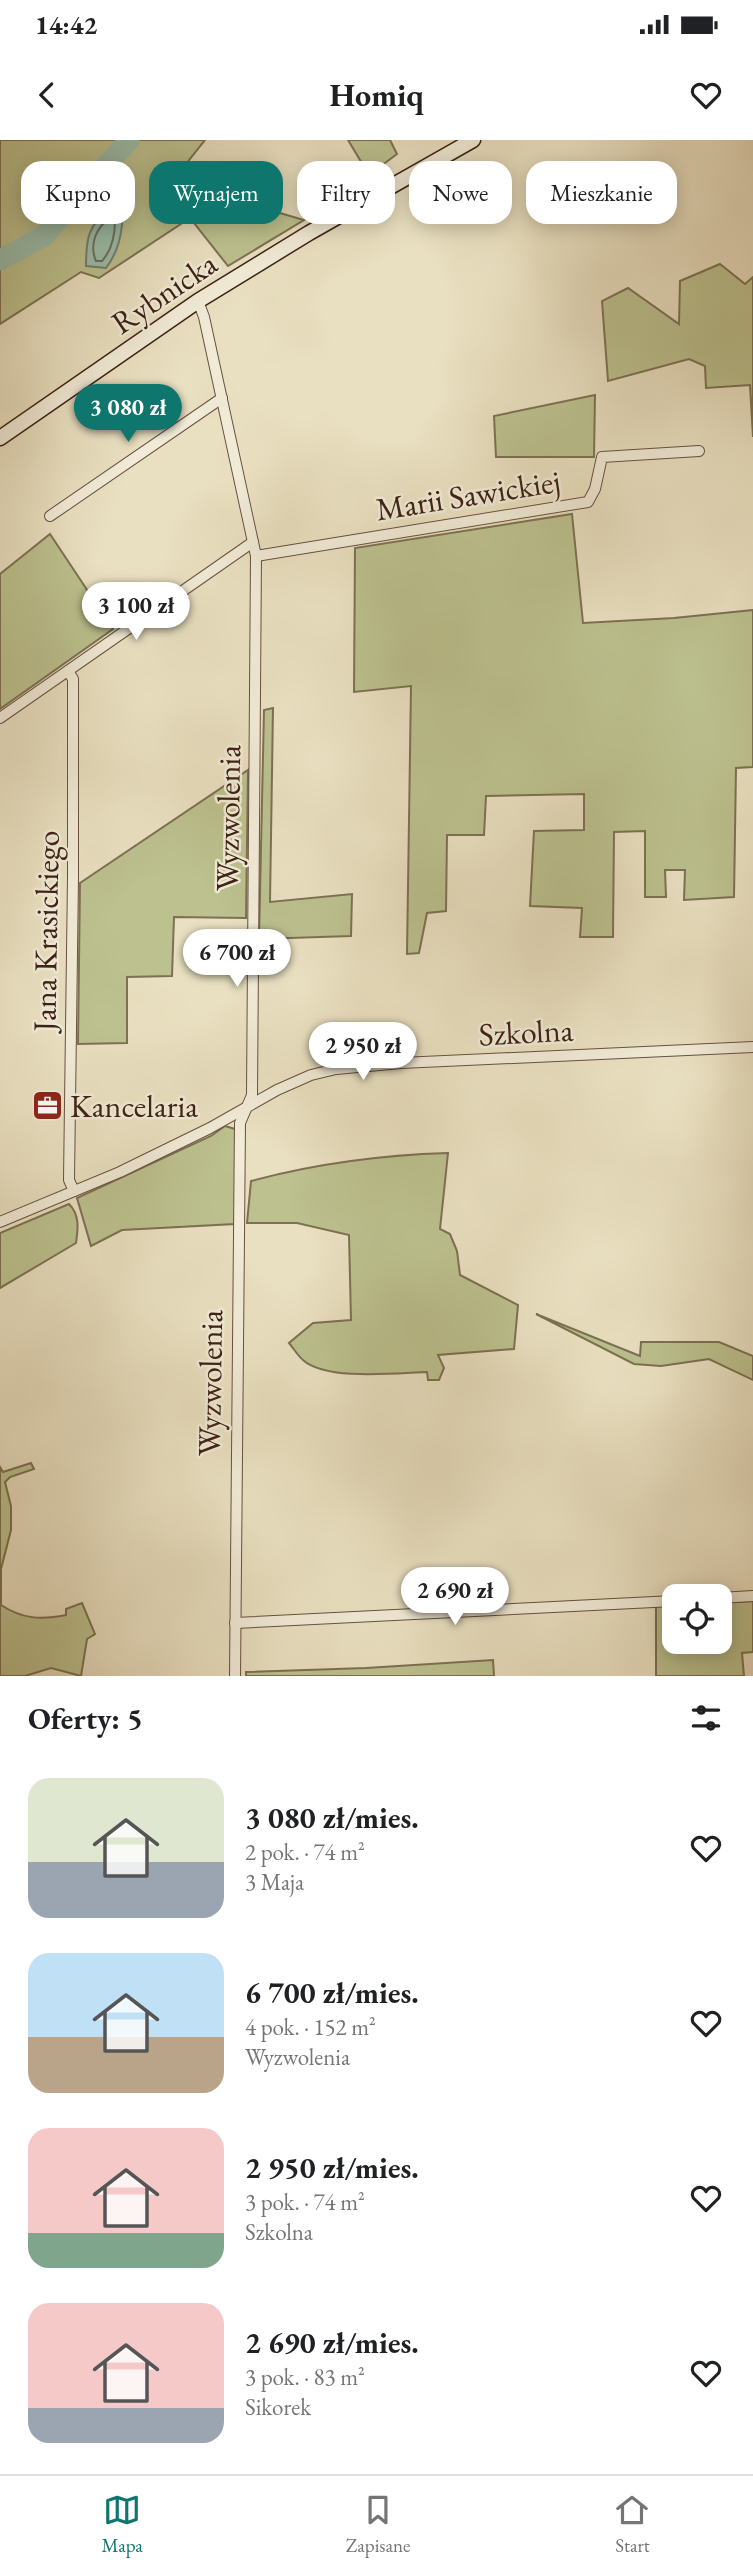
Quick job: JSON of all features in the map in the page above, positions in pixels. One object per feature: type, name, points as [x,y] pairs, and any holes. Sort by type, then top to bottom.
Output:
[{"type":"main road","name":"Rybnicka","points":[[0,438],[198,301],[309,233],[473,140]]},
{"type":"street","name":"Wyzwolenia","points":[[198,301],[204,317],[256,556],[251,1095],[240,1124],[235,1676]]},
{"type":"street","points":[[50,516],[222,398]]},
{"type":"street","name":"Marii Sawickiej","points":[[256,556],[588,502],[595,489],[602,457],[699,451]]},
{"type":"street","points":[[0,718],[253,541]]},
{"type":"street","name":"Jana Krasickiego","points":[[68,671],[73,679],[69,1180],[74,1191]]},
{"type":"street","name":"Szkolna","points":[[0,1222],[120,1172],[311,1075],[336,1069],[401,1063],[753,1047]]},
{"type":"street","points":[[732,1597],[753,1596]]},
{"type":"street","points":[[235,1623],[662,1602]]},
{"type":"shaded area","points":[[0,140],[116,140],[115,143],[118,140],[205,140],[188,161],[149,161],[149,224],[181,224],[99,278],[81,272],[0,324]]},
{"type":"shaded area","points":[[348,140],[390,140],[397,154],[388,161],[361,161]]},
{"type":"shaded area","points":[[283,214],[297,218],[297,224],[228,266],[195,224],[283,224]]},
{"type":"shaded area","points":[[720,264],[745,284],[753,277],[753,437],[750,385],[706,388],[705,366],[689,359],[608,381],[602,301],[628,288],[679,324],[680,281]]},
{"type":"shaded area","points":[[595,395],[594,457],[496,457],[494,416]]},
{"type":"shaded area","points":[[572,514],[583,623],[753,610],[753,767],[736,768],[734,897],[684,900],[685,870],[665,870],[666,897],[645,897],[645,831],[614,832],[613,937],[580,937],[582,908],[530,906],[534,831],[584,830],[584,794],[486,796],[484,835],[447,835],[446,911],[427,913],[419,953],[407,954],[411,686],[354,692],[355,548]]},
{"type":"shaded area","points":[[50,534],[113,629],[0,709],[0,574]]},
{"type":"shaded area","points":[[273,708],[270,902],[352,894],[351,936],[259,939],[264,710]]},
{"type":"shaded area","points":[[248,770],[246,918],[174,917],[172,976],[127,977],[127,1043],[78,1044],[80,883]]},
{"type":"shaded area","points":[[225,1126],[235,1129],[235,1224],[122,1230],[91,1246],[77,1198],[211,1136]]},
{"type":"shaded area","points":[[448,1153],[440,1229],[450,1234],[457,1251],[460,1275],[518,1305],[514,1349],[438,1355],[444,1368],[439,1380],[428,1380],[427,1372],[362,1374],[328,1371],[303,1360],[289,1343],[313,1323],[351,1320],[349,1235],[297,1223],[247,1223],[251,1181],[348,1161]]},
{"type":"shaded area","points":[[69,1204],[77,1217],[76,1243],[0,1288],[0,1233]]},
{"type":"shaded area","points":[[536,1314],[640,1356],[641,1342],[719,1342],[753,1356],[753,1380],[709,1359],[661,1366],[634,1364]]},
{"type":"shaded area","points":[[31,1463],[34,1469],[10,1477],[5,1482],[11,1506],[11,1530],[1,1569],[1,1605],[24,1616],[48,1618],[66,1615],[66,1609],[82,1603],[95,1634],[87,1639],[81,1676],[51,1668],[25,1676],[0,1676],[0,1467],[3,1472]]},
{"type":"shaded area","points":[[753,1601],[753,1652],[742,1653],[744,1676],[656,1676],[656,1606],[662,1606],[662,1654],[732,1654],[732,1602]]},
{"type":"shaded area","points":[[493,1660],[494,1676],[246,1676],[246,1672]]},
{"type":"water","points":[[95,224],[122,224],[117,248],[106,268],[86,266]]},
{"type":"waterway","points":[[0,260],[44,236],[129,140]]},
{"type":"place","name":"Kancelaria","points":[[47,1106]]}]
